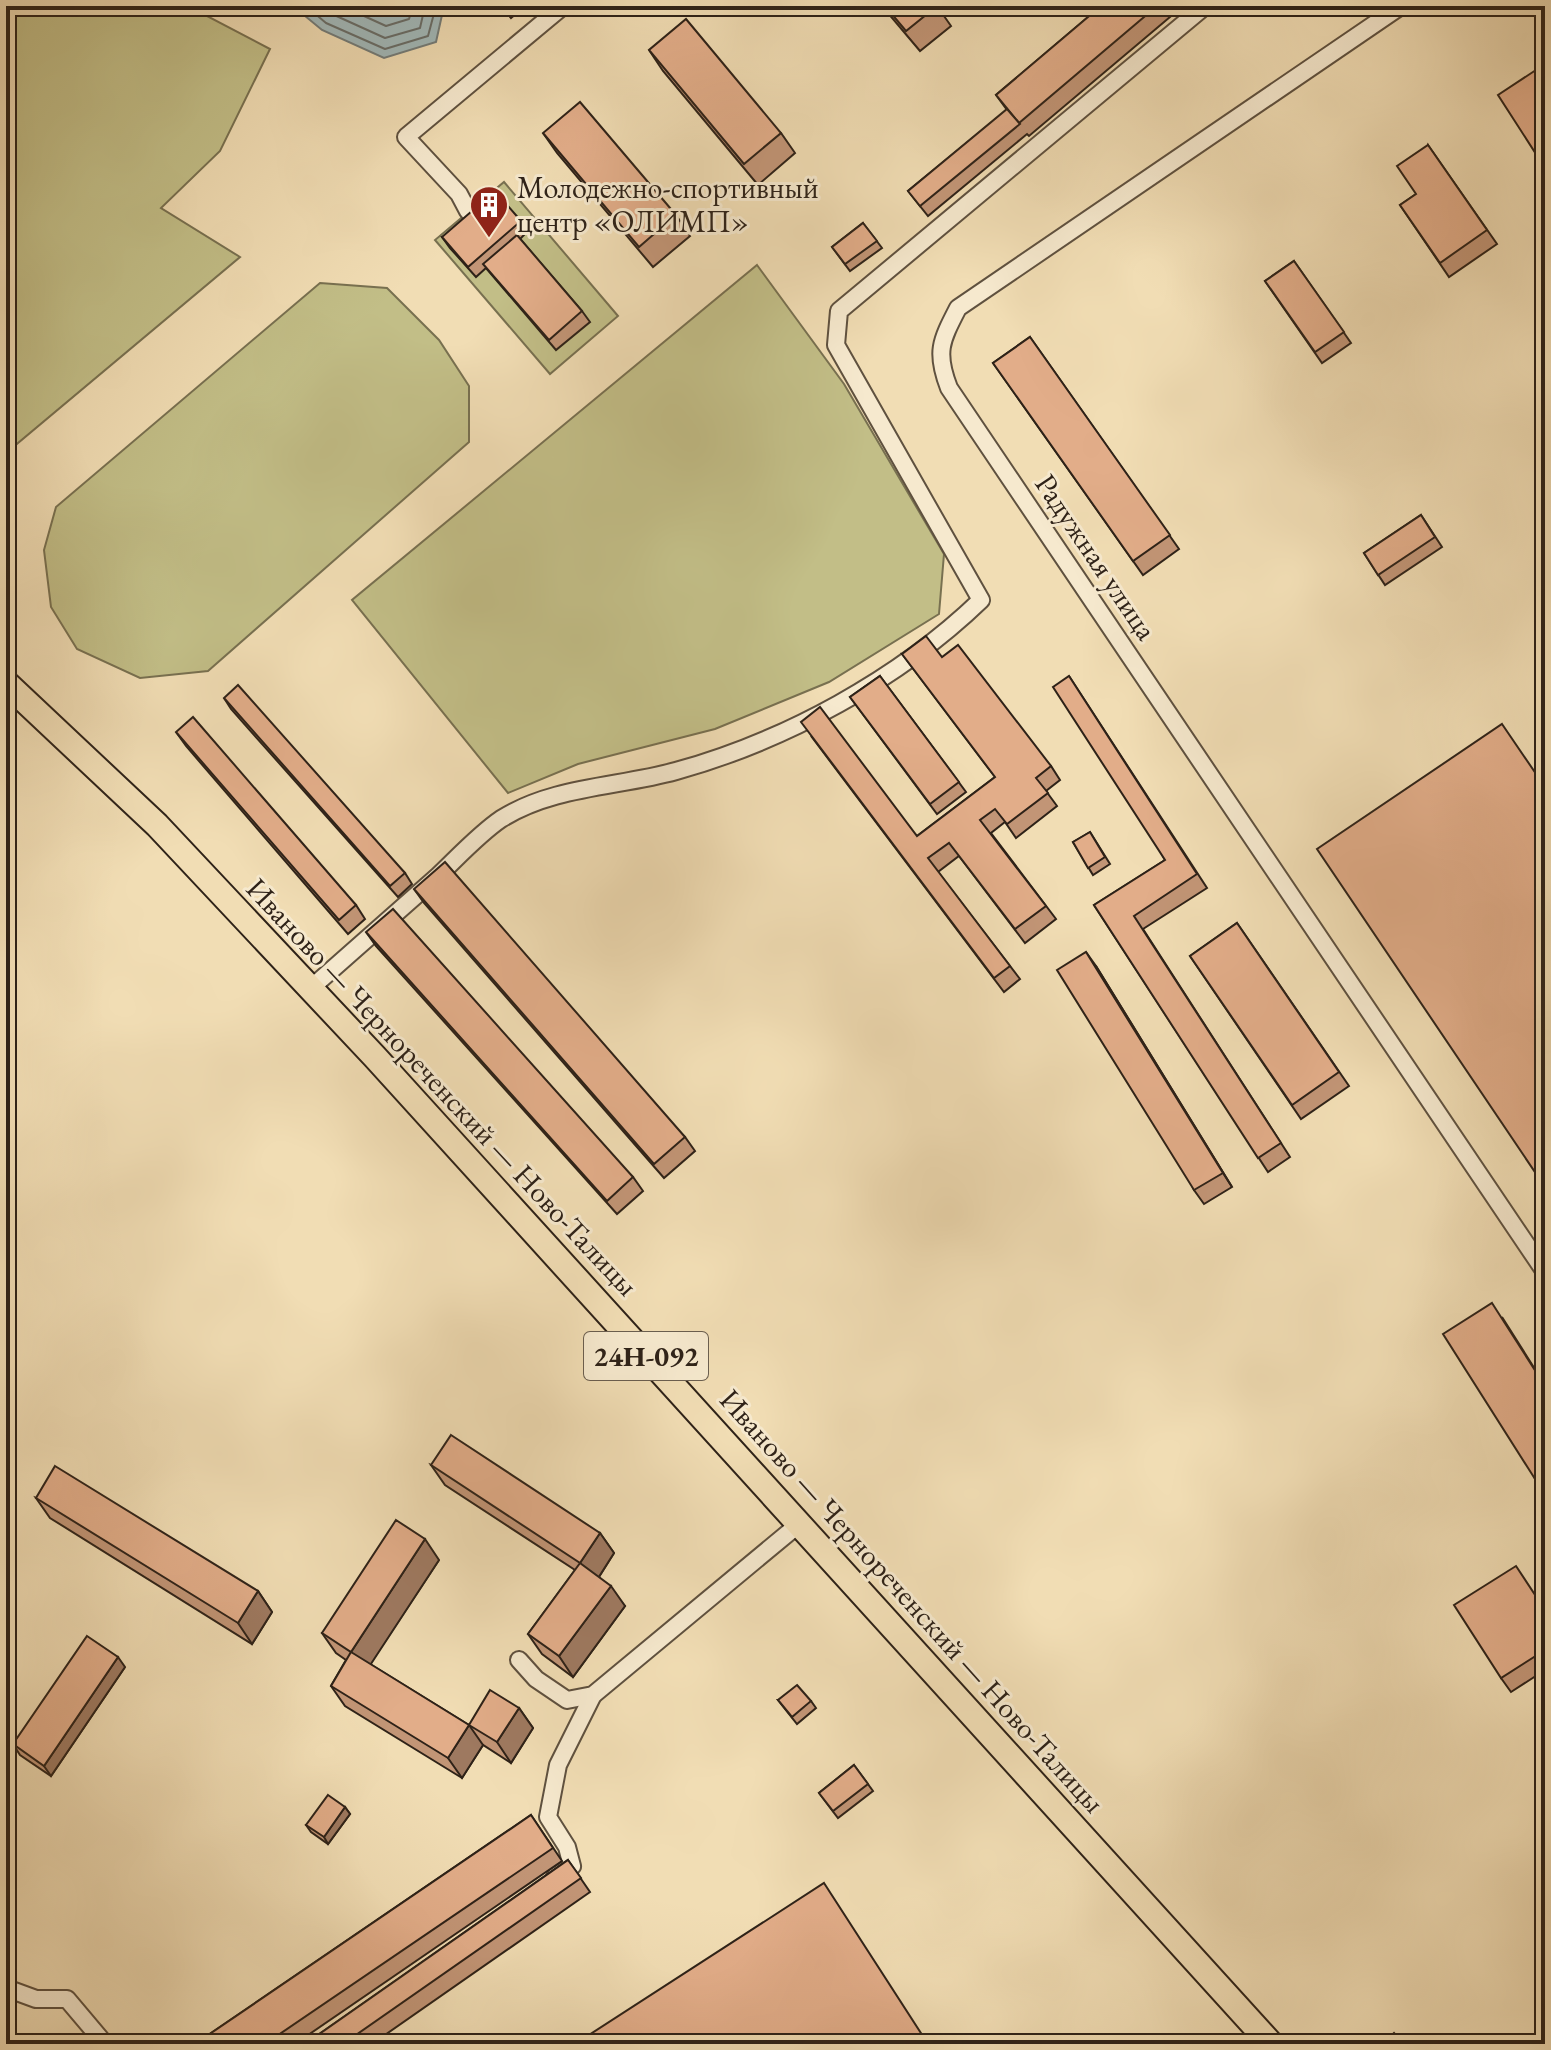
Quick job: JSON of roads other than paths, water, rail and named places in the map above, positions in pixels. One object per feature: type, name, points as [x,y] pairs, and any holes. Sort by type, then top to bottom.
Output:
[{"type":"main road","name":"Иваново — Чернореченский — Ново-Талицы","points":[[6,683],[157,825],[310,989],[1271,2044]]},
{"type":"street","points":[[468,211],[459,194],[406,137],[563,6]]},
{"type":"street","points":[[310,989],[501,820],[541,800],[675,772],[735,752],[779,732],[877,679],[952,628],[981,600],[836,345],[839,311],[1205,6]]},
{"type":"street","name":"Радужная улица","points":[[1401,6],[958,308],[941,345],[939,363],[949,388],[1545,1272]]},
{"type":"street","points":[[535,1891],[572,1866],[567,1847],[548,1817],[558,1765],[593,1695],[799,1524]]},
{"type":"street","points":[[519,1660],[536,1679],[567,1700],[593,1695]]},
{"type":"street","points":[[6,1988],[36,1999],[67,1999],[105,2044]]},
{"type":"water","points":[[293,6],[444,6],[436,42],[384,58],[322,30]]},
{"type":"place","name":"Молодежно-спортивный центр «ОЛИМП»","points":[[489,239]]}]
